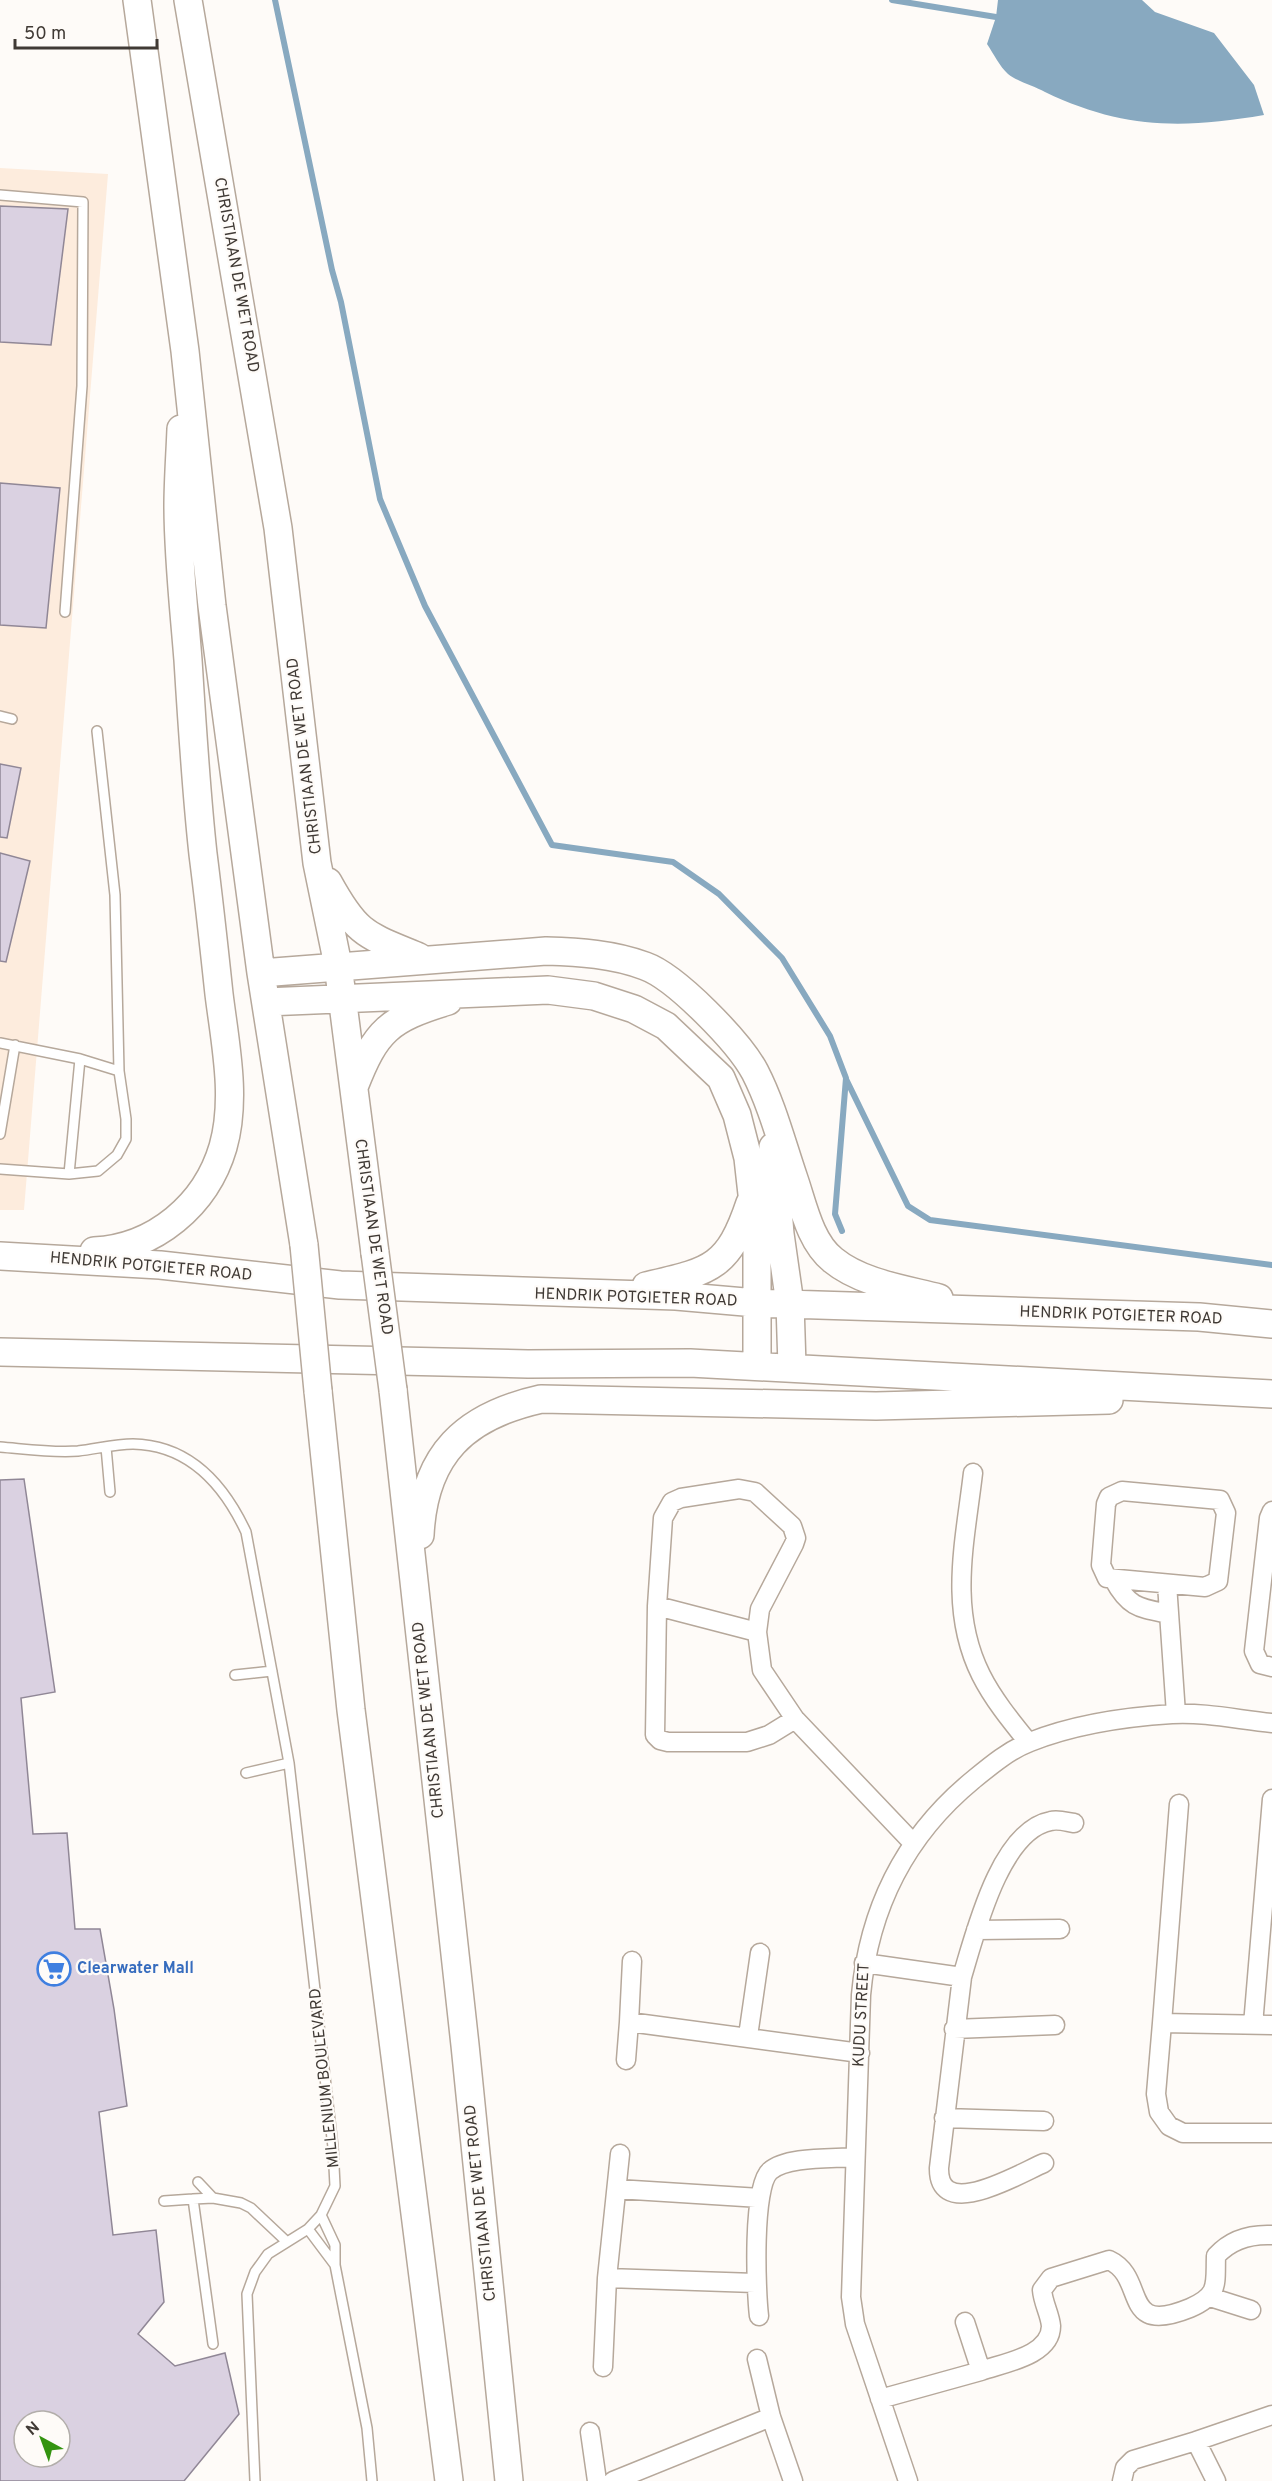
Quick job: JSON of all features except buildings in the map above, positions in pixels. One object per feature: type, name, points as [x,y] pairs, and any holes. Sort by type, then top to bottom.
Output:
[{"type":"main road","points":[[137,0],[185,351],[212,606],[261,973],[304,1245],[351,1710],[449,2481]]},
{"type":"main road","name":"CHRISTIAAN DE WET ROAD","points":[[188,0],[278,528],[317,863],[338,965],[393,1389],[509,2481]]},
{"type":"main road","points":[[0,1255],[98,1251],[133,1243],[160,1231],[183,1214],[200,1195],[223,1147],[229,1117],[226,1044],[198,811],[178,507],[185,351]]},
{"type":"main road","points":[[317,863],[340,905],[356,925],[375,940],[428,962]]},
{"type":"main road","points":[[261,973],[338,965],[428,962],[546,951],[593,953],[647,966],[689,996],[718,1022],[754,1071],[818,1243],[833,1261],[881,1283],[986,1311]]},
{"type":"main road","points":[[266,1002],[548,990],[594,996],[634,1009],[666,1026],[721,1078],[737,1115],[748,1158],[757,1239],[757,1366]]},
{"type":"main road","points":[[353,1089],[366,1055],[381,1034],[397,1020],[418,1010],[484,993]]},
{"type":"main road","points":[[771,1113],[780,1233],[790,1304],[792,1366]]},
{"type":"main road","points":[[604,1296],[703,1271],[724,1258],[741,1230],[751,1199]]},
{"type":"main road","name":"HENDRIK POTGIETER ROAD","points":[[0,1255],[160,1265],[340,1285],[604,1296],[676,1296],[756,1304],[1199,1317],[1272,1324]]},
{"type":"main road","points":[[0,1352],[517,1364],[690,1363],[792,1366],[1272,1394]]},
{"type":"main road","points":[[422,1650],[424,1603],[419,1546],[421,1512],[426,1487],[433,1470],[458,1437],[478,1422],[510,1406],[541,1399],[876,1406],[1272,1394]]},
{"type":"street","points":[[973,1473],[960,1571],[962,1616],[967,1644],[994,1698],[1028,1742]]},
{"type":"street","points":[[795,1719],[769,1735],[747,1742],[660,1740],[654,1728],[657,1606],[663,1518],[672,1502],[681,1498],[747,1489],[763,1497],[792,1526],[796,1538],[760,1609],[757,1632],[762,1670],[795,1719],[913,1843]]},
{"type":"street","points":[[1115,1492],[1220,1500],[1226,1513],[1218,1581],[1205,1587],[1167,1584],[1107,1578],[1101,1565],[1106,1504],[1115,1492]]},
{"type":"street","points":[[1272,1511],[1254,1651],[1260,1664],[1272,1667]]},
{"type":"street","points":[[1114,1580],[1121,1594],[1133,1605],[1169,1614]]},
{"type":"street","points":[[1167,1584],[1176,1714]]},
{"type":"street","points":[[657,1606],[757,1632]]},
{"type":"street","name":"KUDU STREET","points":[[908,2481],[853,2311],[851,2258],[864,1963],[872,1925],[888,1886],[913,1843],[952,1798],[992,1765],[1028,1742],[1086,1725],[1176,1714],[1272,1723]]},
{"type":"street","points":[[1253,2025],[1272,1799]]},
{"type":"street","points":[[1179,1804],[1156,2094],[1159,2112],[1169,2126],[1183,2133],[1272,2133]]},
{"type":"street","points":[[1044,2163],[969,2195],[952,2194],[941,2183],[939,2177],[954,2029],[963,1977],[976,1930],[993,1886],[1014,1847],[1025,1835],[1052,1820],[1074,1823]]},
{"type":"street","points":[[976,1930],[1060,1929]]},
{"type":"street","points":[[748,2036],[760,1953]]},
{"type":"street","points":[[626,2060],[632,1961]]},
{"type":"street","points":[[864,1963],[963,1977]]},
{"type":"street","points":[[629,2022],[748,2036],[860,2053]]},
{"type":"street","points":[[1162,2023],[1272,2025]]},
{"type":"street","points":[[954,2029],[1055,2025]]},
{"type":"street","points":[[944,2118],[1044,2121]]},
{"type":"street","points":[[603,2367],[607,2278],[620,2154]]},
{"type":"street","points":[[759,2316],[755,2283],[760,2198],[763,2182],[769,2171],[785,2162],[855,2157]]},
{"type":"street","points":[[617,2189],[760,2198]]},
{"type":"street","points":[[880,2399],[981,2371],[1043,2346],[1049,2336],[1051,2325],[1042,2301],[1045,2283],[1051,2277],[1109,2260],[1117,2264],[1124,2272],[1141,2308],[1148,2314],[1158,2316],[1172,2314],[1210,2297],[1215,2289],[1216,2256],[1226,2245],[1238,2239],[1272,2235]]},
{"type":"street","points":[[607,2278],[755,2283]]},
{"type":"street","points":[[1210,2297],[1251,2310]]},
{"type":"street","points":[[965,2322],[981,2371]]},
{"type":"street","points":[[757,2359],[771,2417],[793,2481]]},
{"type":"street","points":[[1122,2481],[1125,2468],[1133,2460],[1272,2415]]},
{"type":"street","points":[[613,2481],[771,2417]]},
{"type":"street","points":[[590,2432],[597,2481]]},
{"type":"street","points":[[1196,2441],[1216,2481]]},
{"type":"lane","points":[[0,195],[83,202],[82,386],[65,612]]},
{"type":"lane","points":[[0,716],[12,719]]},
{"type":"lane","points":[[0,1169],[69,1174],[98,1170],[117,1155],[126,1139],[126,1119],[119,1071],[115,895],[97,731]]},
{"type":"lane","points":[[0,1043],[80,1059],[119,1071]]},
{"type":"lane","points":[[0,1134],[15,1046]]},
{"type":"lane","points":[[69,1174],[80,1059]]},
{"type":"lane","name":"MILLENIUM BOULEVARD","points":[[0,1447],[76,1451],[134,1444],[172,1451],[199,1466],[220,1487],[234,1507],[246,1532],[289,1763],[333,2147],[335,2186],[321,2215],[308,2229],[268,2254],[255,2272],[248,2294],[255,2481]]},
{"type":"lane","points":[[106,1447],[110,1492]]},
{"type":"lane","points":[[235,1674],[272,1671]]},
{"type":"lane","points":[[246,1773],[289,1763]]},
{"type":"lane","points":[[198,2182],[213,2198]]},
{"type":"lane","points":[[164,2200],[213,2198],[241,2203],[251,2208],[286,2241]]},
{"type":"lane","points":[[194,2199],[213,2344]]},
{"type":"lane","points":[[321,2215],[335,2245],[335,2265],[367,2428],[372,2481]]},
{"type":"lane","points":[[308,2229],[335,2265]]},
{"type":"shaded area","points":[[0,168],[108,174],[24,1210],[0,1210]]},
{"type":"water","points":[[998,0],[1142,0],[1155,12],[1214,33],[1254,85],[1264,115],[1206,123],[1153,123],[1100,113],[1073,104],[1016,79],[999,64],[987,44],[996,17]]},
{"type":"waterway","points":[[275,0],[332,270],[341,302],[380,499],[425,606],[552,845],[673,862],[719,894],[782,958],[830,1036],[846,1078],[835,1214],[842,1231]]},
{"type":"waterway","points":[[892,0],[996,17]]},
{"type":"waterway","points":[[846,1079],[908,1206],[930,1220],[1272,1265]]},
{"type":"place","name":"Clearwater Mall","points":[[54,1969]]}]
